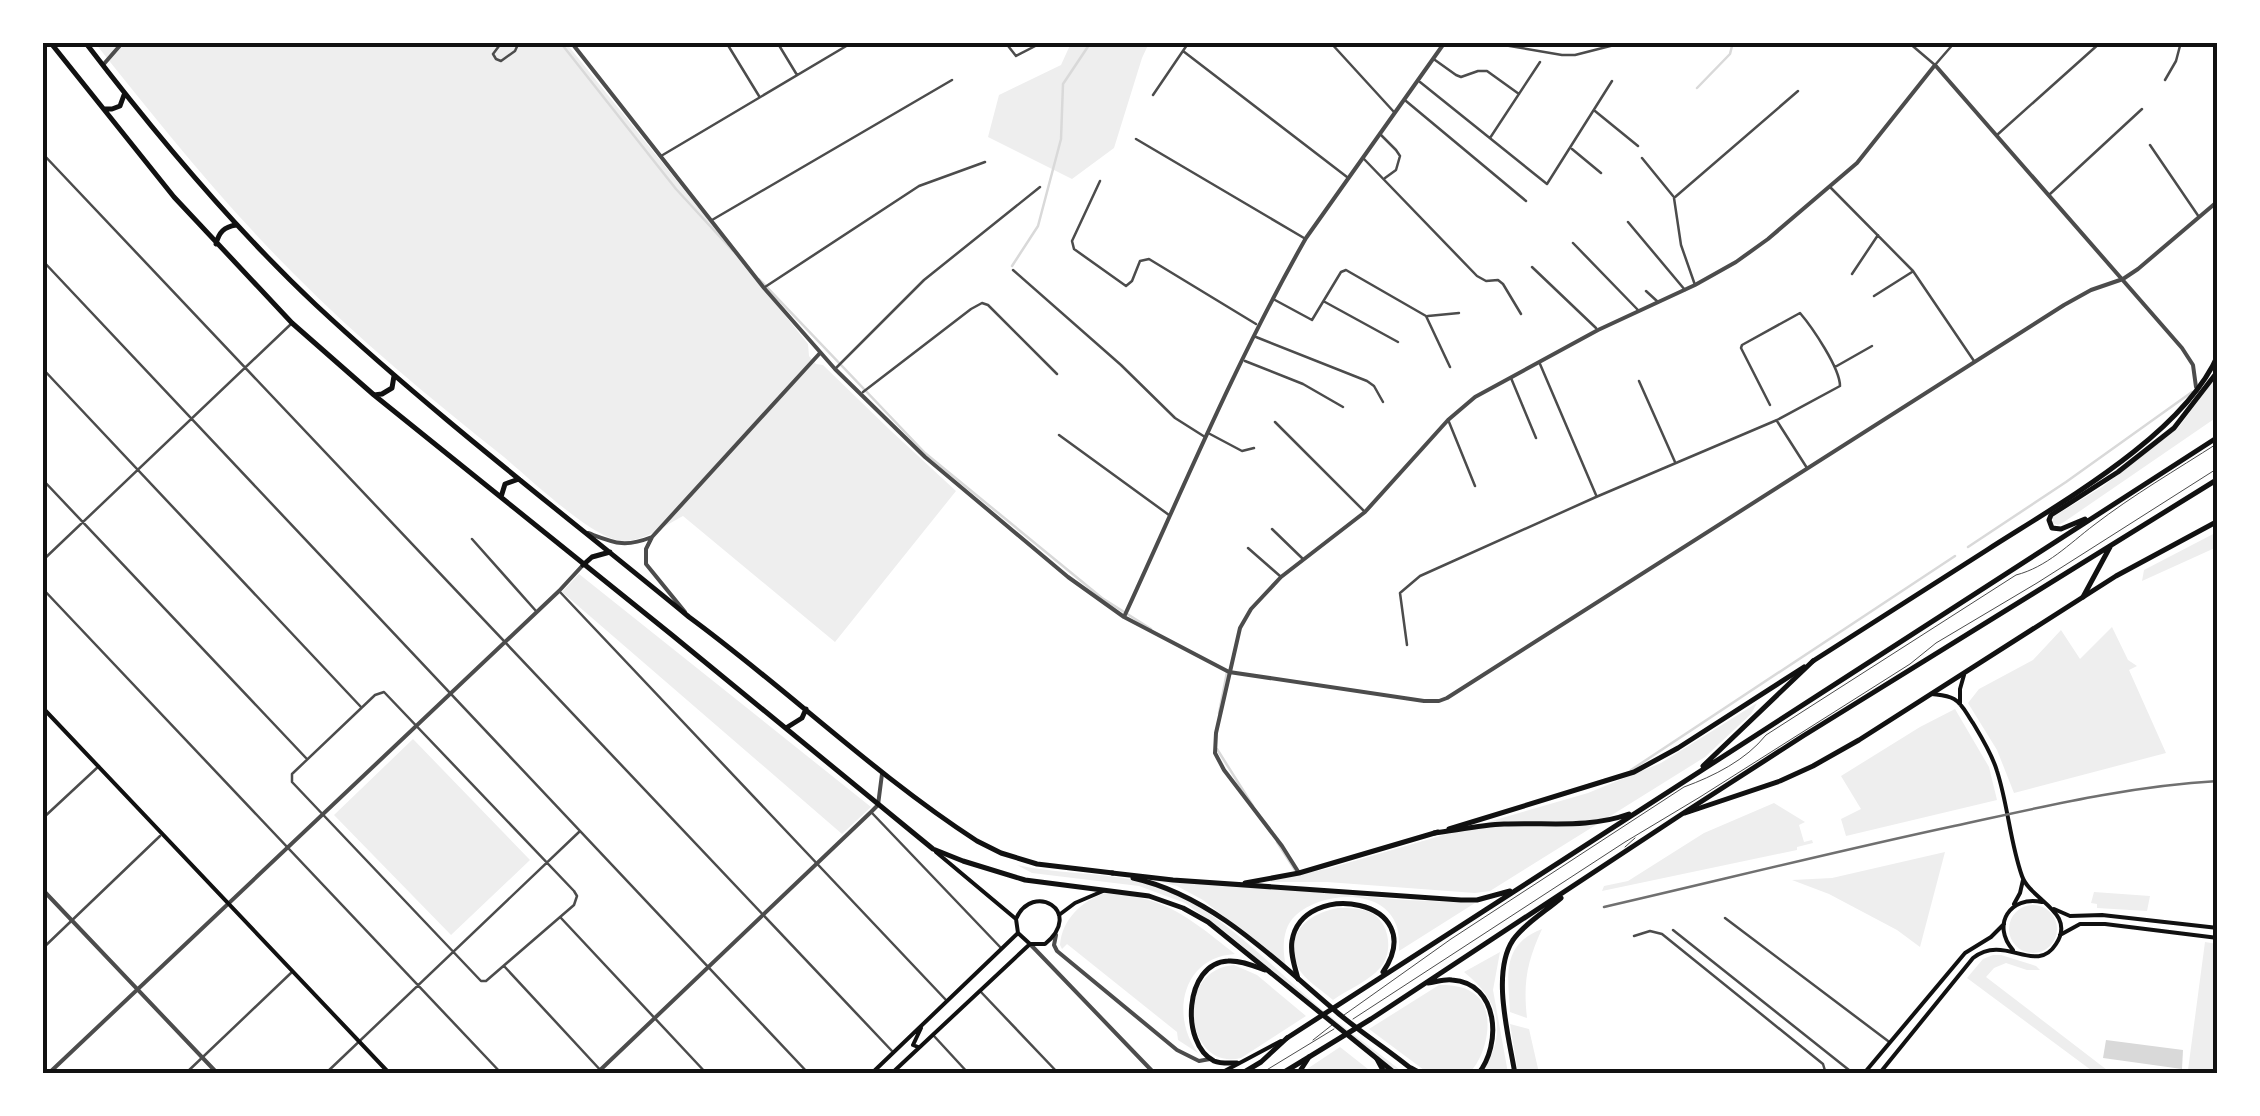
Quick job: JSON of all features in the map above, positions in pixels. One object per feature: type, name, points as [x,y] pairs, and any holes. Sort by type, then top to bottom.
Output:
[{"type":"main road","points":[[85,42],[236,225],[314,303],[610,552],[957,828],[1001,853],[1037,864],[1173,880],[1460,900],[1476,900],[1518,888]]},
{"type":"main road","points":[[47,43],[174,197],[292,323],[374,395],[1016,919]]},
{"type":"main road","points":[[102,108],[112,110],[120,106],[124,92]]},
{"type":"main road","points":[[216,244],[219,234],[236,225]]},
{"type":"main road","points":[[1245,883],[1299,873],[1634,772],[1678,748],[2099,476],[2170,422],[2218,355]]},
{"type":"main road","points":[[2102,512],[2061,530],[2052,528],[2049,520],[2174,428],[2218,371]]},
{"type":"main road","points":[[374,395],[392,388],[394,374]]},
{"type":"main road","points":[[1220,1074],[1287,1038],[2218,440]]},
{"type":"main road","points":[[1281,1074],[1372,1019],[1803,736],[2218,478]]},
{"type":"main road","points":[[502,500],[505,484],[522,479]]},
{"type":"main road","points":[[1682,814],[1813,766],[2139,562],[2218,520]]},
{"type":"main road","points":[[2082,597],[2111,546]]},
{"type":"main road","points":[[584,565],[592,557],[610,552]]},
{"type":"main road","points":[[1690,778],[1813,661]]},
{"type":"main road","points":[[1960,704],[1965,672]]},
{"type":"main road","points":[[1932,694],[1960,704],[1992,756],[2023,880],[2032,892],[2070,916],[2102,914],[2218,928]]},
{"type":"main road","points":[[42,707],[390,1074]]},
{"type":"main road","points":[[786,728],[802,718],[806,709]]},
{"type":"main road","points":[[1434,833],[1500,824],[1606,822],[1641,809]]},
{"type":"main road","points":[[933,849],[1025,880],[1149,896],[1183,908],[1208,922],[1396,1074]]},
{"type":"main road","points":[[1112,873],[1160,884],[1196,900],[1417,1072]]},
{"type":"main road","points":[[1855,1074],[1868,1072],[1888,1042],[1965,953],[1991,938],[2004,924],[2023,880]]},
{"type":"main road","points":[[1515,1074],[1504,1005],[1504,962],[1515,938],[1579,884]]},
{"type":"main road","points":[[1059,915],[1103,891]]},
{"type":"main road","points":[[1036,900],[1054,907],[1059,915],[1056,935],[1045,944],[1030,944],[1018,933],[1016,919],[1020,910],[1036,900]]},
{"type":"main road","points":[[2011,909],[2028,900],[2047,904]]},
{"type":"main road","points":[[1298,979],[1292,949],[1301,922],[1318,909],[1359,904],[1383,916],[1394,938],[1390,960],[1373,982]]},
{"type":"main road","points":[[1879,1074],[1973,958],[1988,949],[2006,949],[2033,958],[2054,948],[2060,936],[2053,908]]},
{"type":"main road","points":[[2004,924],[2006,940],[2017,953]]},
{"type":"main road","points":[[2060,936],[2080,924],[2106,924],[2218,938]]},
{"type":"main road","points":[[871,1074],[1018,933]]},
{"type":"main road","points":[[891,1074],[1030,944]]},
{"type":"main road","points":[[990,960],[999,964],[998,974]]},
{"type":"main road","points":[[1238,1062],[1210,1059],[1192,1023],[1193,994],[1204,972],[1222,961],[1266,970]]},
{"type":"main road","points":[[1956,964],[1963,970]]},
{"type":"main road","points":[[1426,983],[1455,980],[1483,996],[1493,1021],[1494,1036],[1487,1062],[1478,1074]]},
{"type":"main road","points":[[1941,983],[1949,989]]},
{"type":"main road","points":[[919,1047],[913,1045],[922,1023]]},
{"type":"main road","points":[[1242,1074],[1287,1038]]},
{"type":"main road","points":[[1298,1074],[1309,1057]]},
{"type":"main road","points":[[1376,1059],[1386,1074]]},
{"type":"street","points":[[103,65],[123,42]]},
{"type":"street","points":[[502,42],[493,54],[502,61],[516,52],[520,42]]},
{"type":"street","points":[[571,42],[710,221],[835,370],[911,445],[1068,576],[1124,617],[1229,672],[1424,702],[1438,702],[2064,305],[2090,290],[2123,279],[2218,202]]},
{"type":"street","points":[[726,42],[760,98]]},
{"type":"street","points":[[776,42],[798,75]]},
{"type":"street","points":[[660,157],[853,42]]},
{"type":"street","points":[[1005,42],[1016,56],[1043,42]]},
{"type":"street","points":[[1153,95],[1189,42]]},
{"type":"street","points":[[1330,42],[1395,114]]},
{"type":"street","points":[[1124,617],[1272,299],[1306,238],[1445,42]]},
{"type":"street","points":[[1486,42],[1562,55],[1626,42]]},
{"type":"street","points":[[1908,42],[1935,65],[2182,348],[2193,365],[2196,390]]},
{"type":"street","points":[[1299,873],[1215,752],[1240,628],[1252,608],[1281,577],[1365,512],[1448,420],[1475,397],[1598,330],[1686,290],[1736,262],[1830,188],[1875,142],[1955,42]]},
{"type":"street","points":[[1996,136],[2101,42]]},
{"type":"street","points":[[2166,80],[2181,42]]},
{"type":"street","points":[[1183,51],[1348,178]]},
{"type":"street","points":[[1434,59],[1456,76],[1486,71],[1519,94]]},
{"type":"street","points":[[1489,139],[1540,62]]},
{"type":"street","points":[[710,221],[952,80]]},
{"type":"street","points":[[1419,81],[1547,184],[1612,81]]},
{"type":"street","points":[[1674,198],[1798,90]]},
{"type":"street","points":[[1405,100],[1526,201]]},
{"type":"street","points":[[2048,195],[2142,109]]},
{"type":"street","points":[[1594,110],[1638,146]]},
{"type":"street","points":[[1380,134],[1400,156],[1396,170],[1384,179]]},
{"type":"street","points":[[1136,139],[1306,238]]},
{"type":"street","points":[[2150,145],[2200,218]]},
{"type":"street","points":[[1571,148],[1601,173]]},
{"type":"street","points":[[42,152],[893,1052]]},
{"type":"street","points":[[1363,158],[1477,276],[1503,284],[1522,314]]},
{"type":"street","points":[[1642,158],[1674,198],[1681,245],[1695,285]]},
{"type":"street","points":[[764,288],[920,186],[985,162]]},
{"type":"street","points":[[1100,182],[1074,236],[1074,248],[1126,286],[1132,282],[1140,261],[1149,258],[1260,326]]},
{"type":"street","points":[[835,370],[924,280],[1040,187]]},
{"type":"street","points":[[1830,188],[1913,271],[1974,361]]},
{"type":"street","points":[[1628,222],[1686,290]]},
{"type":"street","points":[[1852,274],[1878,235]]},
{"type":"street","points":[[1574,242],[1640,312]]},
{"type":"street","points":[[42,260],[809,1074]]},
{"type":"street","points":[[1532,267],[1598,330]]},
{"type":"street","points":[[1014,270],[1122,365],[1175,418],[1242,452],[1254,448]]},
{"type":"street","points":[[1272,299],[1314,319],[1341,272],[1346,270],[1426,316],[1450,367]]},
{"type":"street","points":[[1874,296],[1913,271]]},
{"type":"street","points":[[1646,291],[1659,303]]},
{"type":"street","points":[[1324,301],[1398,342]]},
{"type":"street","points":[[860,395],[982,303],[1057,374]]},
{"type":"street","points":[[1426,316],[1459,313]]},
{"type":"street","points":[[1407,645],[1400,593],[1420,576],[1777,420],[1840,386],[1835,367],[1802,315],[1795,314],[1742,345],[1770,404]]},
{"type":"street","points":[[42,561],[292,323]]},
{"type":"street","points":[[1255,336],[1367,381],[1382,402]]},
{"type":"street","points":[[1835,367],[1872,346]]},
{"type":"street","points":[[688,615],[646,564],[646,549],[652,536],[820,353]]},
{"type":"street","points":[[1244,360],[1303,384],[1343,406]]},
{"type":"street","points":[[1539,361],[1596,496]]},
{"type":"street","points":[[2193,365],[2209,371]]},
{"type":"street","points":[[42,368],[362,708]]},
{"type":"street","points":[[1510,377],[1536,438]]},
{"type":"street","points":[[1638,381],[1675,463]]},
{"type":"street","points":[[1448,420],[1474,486]]},
{"type":"street","points":[[1777,420],[1808,468]]},
{"type":"street","points":[[1275,422],[1365,512]]},
{"type":"street","points":[[1059,435],[1170,516]]},
{"type":"street","points":[[42,479],[308,759]]},
{"type":"street","points":[[1272,529],[1304,560]]},
{"type":"street","points":[[588,532],[620,544],[652,536]]},
{"type":"street","points":[[472,539],[537,612]]},
{"type":"street","points":[[1248,548],[1281,577]]},
{"type":"street","points":[[48,1074],[584,565]]},
{"type":"street","points":[[42,588],[502,1074]]},
{"type":"street","points":[[559,591],[947,1000]]},
{"type":"street","points":[[1128,609],[1135,623]]},
{"type":"street","points":[[384,692],[574,891],[574,905],[486,981],[481,981],[292,782],[292,774],[362,708],[384,692]]},
{"type":"street","points":[[42,819],[98,766]]},
{"type":"street","points":[[504,966],[600,1072],[871,812],[878,804],[883,771]]},
{"type":"street","points":[[871,812],[1002,949]]},
{"type":"street","points":[[324,1074],[580,830]]},
{"type":"street","points":[[42,950],[163,833]]},
{"type":"street","points":[[42,888],[218,1074]]},
{"type":"street","points":[[560,917],[708,1074]]},
{"type":"street","points":[[1725,918],[1888,1042]]},
{"type":"street","points":[[1674,930],[1855,1074]]},
{"type":"street","points":[[1634,936],[1662,934],[1823,1064],[1826,1074]]},
{"type":"street","points":[[1056,935],[1057,951],[1169,1044],[1199,1061],[1210,1059]]},
{"type":"street","points":[[1030,944],[1154,1074]]},
{"type":"street","points":[[185,1074],[292,972]]},
{"type":"street","points":[[980,991],[1059,1074]]},
{"type":"street","points":[[1773,1031],[1778,1026]]},
{"type":"street","points":[[932,1035],[969,1074]]},
{"type":"lane","points":[[1311,1042],[1360,1002],[1684,786],[1706,779],[1755,748],[1766,735],[2016,575],[2031,572],[2218,440]]},
{"type":"lane","points":[[1260,1074],[1368,1010],[1638,834],[1910,664],[1946,636],[2218,468]]},
{"type":"lane","points":[[1594,840],[1624,826]]},
{"type":"lane","points":[[1613,861],[1638,834]]},
{"type":"shaded area","points":[[95,43],[566,43],[808,344],[809,356],[956,491],[835,642],[683,516],[649,535],[631,540],[601,534],[422,391],[318,297],[215,189]]},
{"type":"shaded area","points":[[1071,43],[1149,43],[1114,148],[1072,179],[988,137],[999,95],[1061,65]]},
{"type":"shaded area","points":[[2217,376],[2217,417],[2064,522],[2052,523],[2053,517],[2102,487],[2178,428]]},
{"type":"shaded area","points":[[2217,532],[2217,547],[2142,581],[2144,570]]},
{"type":"shaded area","points":[[579,574],[871,807],[842,834],[562,592]]},
{"type":"shaded area","points":[[2112,627],[2128,660],[2137,666],[2129,670],[2166,753],[2014,793],[1997,750],[1968,703],[1979,689],[2033,660],[2061,630],[2080,659]]},
{"type":"shaded area","points":[[1757,703],[1751,714],[1705,757],[1490,891],[1267,882],[1330,868],[1588,793],[1661,763]]},
{"type":"shaded area","points":[[1955,709],[1989,767],[1997,800],[1846,836],[1841,819],[1861,809],[1841,776]]},
{"type":"shaded area","points":[[413,739],[530,860],[451,935],[334,815]]},
{"type":"shaded area","points":[[1774,803],[1805,822],[1799,825],[1804,842],[1813,843],[1797,850],[1602,891],[1604,886],[1628,881],[1704,833]]},
{"type":"shaded area","points":[[1945,852],[1920,947],[1897,930],[1829,894],[1792,880],[1832,878]]},
{"type":"shaded area","points":[[1017,865],[1138,881],[1188,901],[1235,933],[1319,1007],[1404,1073],[1399,1073],[1185,903],[1139,886],[1032,873]]},
{"type":"shaded area","points":[[1140,877],[1475,903],[1399,951],[1397,927],[1380,905],[1352,897],[1321,901],[1296,915],[1288,926],[1286,966],[1203,900],[1177,886]]},
{"type":"shaded area","points":[[2094,892],[2150,896],[2147,911],[2097,908],[2097,904],[2091,903]]},
{"type":"shaded area","points":[[1105,893],[1170,908],[1235,954],[1203,966],[1186,991],[1185,1022],[1198,1053],[1067,944],[1062,949],[1069,919],[1081,906]]},
{"type":"shaded area","points":[[2033,905],[2050,912],[2057,929],[2050,946],[2033,953],[2016,946],[2009,929],[2016,912]]},
{"type":"shaded area","points":[[1338,908],[1362,910],[1377,917],[1386,930],[1388,946],[1375,973],[1333,1000],[1300,971],[1294,946],[1305,923]]},
{"type":"shaded area","points":[[1542,929],[1527,972],[1527,1018],[1510,1012],[1510,963],[1519,944]]},
{"type":"shaded area","points":[[2205,942],[2217,944],[2217,1073],[2185,1073],[2188,1070]]},
{"type":"shaded area","points":[[1500,952],[1493,990],[1508,1073],[1482,1073],[1495,1045],[1496,1019],[1486,995],[1464,972]]},
{"type":"shaded area","points":[[1993,955],[2040,970],[2006,963],[1986,977],[2111,1073],[2095,1073],[1967,978],[1983,959]]},
{"type":"shaded area","points":[[1234,965],[1257,975],[1306,1016],[1241,1058],[1222,1058],[1208,1050],[1198,1036],[1194,1000],[1201,984],[1214,971]]},
{"type":"shaded area","points":[[1439,985],[1474,993],[1487,1014],[1484,1047],[1469,1073],[1428,1073],[1369,1029]]},
{"type":"shaded area","points":[[1510,1024],[1529,1029],[1539,1073],[1518,1073]]},
{"type":"shaded area","points":[[2106,1040],[2183,1050],[2182,1069],[2103,1058]]},
{"type":"shaded area","points":[[1340,1047],[1373,1073],[1301,1073]]},
{"type":"waterway","points":[[560,42],[676,189],[733,251]]},
{"type":"waterway","points":[[1012,266],[1038,226],[1061,139],[1063,84],[1091,42]]},
{"type":"waterway","points":[[1697,88],[1730,54],[1733,42]]},
{"type":"waterway","points":[[759,279],[925,453],[1102,598],[1151,629]]},
{"type":"waterway","points":[[1968,547],[2192,392]]},
{"type":"waterway","points":[[1631,770],[1955,556]]},
{"type":"waterway","points":[[1219,713],[1227,672]]},
{"type":"waterway","points":[[1217,749],[1253,806]]},
{"type":"waterway","points":[[1277,842],[1295,870]]},
{"type":"railway","points":[[1604,907],[2052,805],[2151,787],[2218,781]]}]
